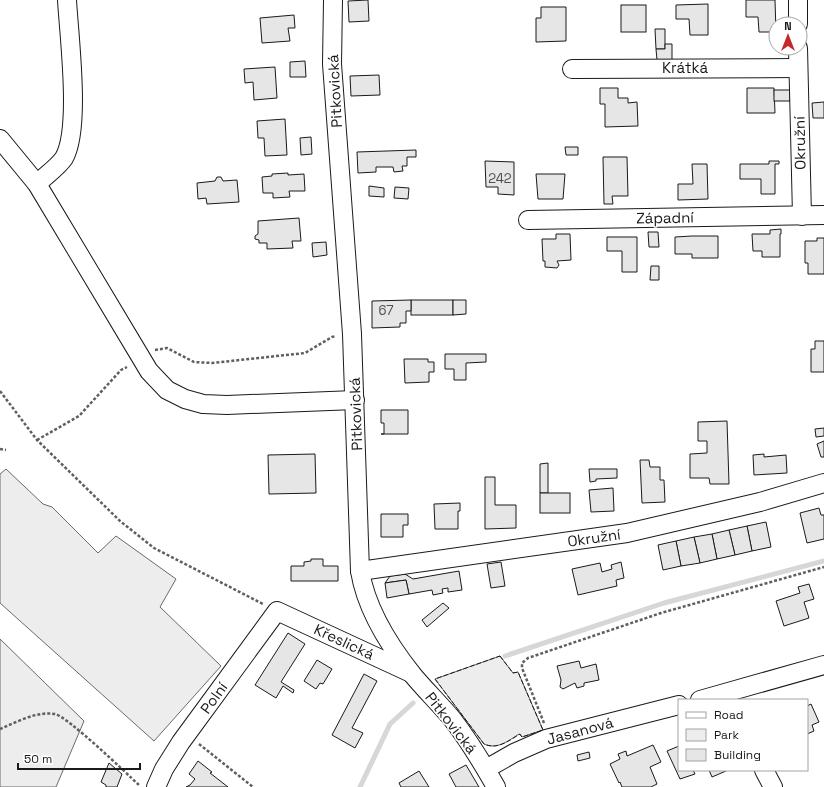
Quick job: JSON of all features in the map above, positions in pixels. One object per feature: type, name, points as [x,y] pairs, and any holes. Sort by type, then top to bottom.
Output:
[{"type":"street","points":[[37,184],[64,158],[72,133],[73,108],[67,0]]},
{"type":"street","name":"Pitkovická","points":[[333,0],[332,64],[356,400],[360,571],[363,587],[382,630],[411,673],[452,720],[486,769],[496,787]]},
{"type":"street","points":[[798,0],[798,16]]},
{"type":"street","name":"Okružní","points":[[798,56],[802,216]]},
{"type":"street","name":"Krátká","points":[[572,69],[798,68]]},
{"type":"street","points":[[0,139],[37,184],[149,371],[167,390],[185,399],[203,404],[227,405],[356,400]]},
{"type":"street","points":[[802,216],[824,215]]},
{"type":"street","name":"Západní","points":[[528,220],[802,216]]},
{"type":"street","name":"Okružní","points":[[360,571],[627,533],[760,502],[824,482]]},
{"type":"street","name":"Křeslická","points":[[277,611],[411,673]]},
{"type":"street","name":"Polní","points":[[156,787],[164,770],[187,735],[277,611]]},
{"type":"street","points":[[709,699],[726,697],[824,664]]},
{"type":"street","name":"Jasanová","points":[[486,769],[514,753],[549,738],[678,705]]},
{"type":"street","points":[[765,771],[773,787]]},
{"type":"path","points":[[37,440],[79,416],[121,370],[154,350],[167,348],[194,362],[212,363],[306,353],[332,337],[352,334]]},
{"type":"path","points":[[0,391],[37,440],[120,521],[154,548],[277,611]]},
{"type":"path","points":[[0,449],[6,450]]},
{"type":"path","points":[[549,738],[522,668],[522,663],[528,658],[661,613],[824,567]]},
{"type":"path","points":[[0,728],[34,715],[56,714],[71,724],[141,787]]},
{"type":"path","points":[[187,735],[253,787]]},
{"type":"green space","points":[[6,469],[43,504],[52,507],[98,553],[116,536],[176,579],[160,607],[221,666],[154,741],[0,603],[0,474]]},
{"type":"green space","points":[[0,639],[84,721],[56,787],[0,787]]},
{"type":"green space","points":[[500,656],[513,673],[518,672],[543,730],[522,737],[519,734],[502,744],[489,746],[484,744],[435,679]]},
{"type":"building","points":[[368,0],[369,21],[349,22],[348,1]]},
{"type":"building","points":[[746,0],[775,0],[776,16],[768,16],[768,32],[759,32],[758,17],[746,17]]},
{"type":"building","points":[[708,4],[708,35],[690,35],[689,19],[676,19],[676,5]]},
{"type":"building","points":[[621,5],[646,5],[646,32],[621,32]]},
{"type":"building","points":[[541,7],[566,7],[566,41],[536,42],[536,18],[541,18]]},
{"type":"building","points":[[294,15],[295,28],[288,28],[290,41],[262,43],[260,18]]},
{"type":"building","points":[[655,29],[665,29],[665,49],[656,49]]},
{"type":"building","points":[[665,44],[672,44],[672,60],[657,60],[656,49],[665,49]]},
{"type":"building","points":[[305,61],[306,77],[290,77],[290,62]]},
{"type":"building","points":[[275,67],[277,98],[254,100],[253,82],[245,83],[244,69]]},
{"type":"building","points":[[379,75],[380,95],[351,96],[350,76]]},
{"type":"building","points":[[600,88],[618,88],[618,98],[628,98],[628,103],[637,102],[638,126],[605,127],[605,104],[600,104]]},
{"type":"building","points":[[747,88],[774,88],[775,113],[747,113]]},
{"type":"building","points":[[774,90],[790,90],[790,101],[774,101]]},
{"type":"building","points":[[824,102],[824,118],[813,118],[812,103]]},
{"type":"building","points":[[285,119],[287,155],[265,156],[264,138],[258,138],[257,121]]},
{"type":"building","points":[[311,137],[312,154],[301,155],[300,138]]},
{"type":"building","points":[[565,147],[578,147],[578,155],[566,155]]},
{"type":"building","points":[[416,150],[416,157],[407,157],[407,166],[402,166],[403,171],[394,172],[393,167],[376,167],[376,172],[358,173],[357,152]]},
{"type":"building","points":[[603,157],[627,157],[628,196],[612,196],[613,204],[604,204]]},
{"type":"building","points":[[485,161],[514,162],[514,195],[498,194],[498,187],[486,187]]},
{"type":"building","points":[[769,161],[779,161],[779,164],[775,164],[775,194],[761,194],[761,179],[740,179],[740,164],[769,164]]},
{"type":"building","points":[[692,164],[707,164],[708,199],[678,200],[678,184],[693,184]]},
{"type":"building","points":[[288,173],[288,175],[304,174],[305,191],[289,191],[290,197],[273,198],[273,193],[263,193],[262,177],[272,176],[272,174]]},
{"type":"building","points":[[536,174],[565,174],[563,199],[538,199]]},
{"type":"building","points":[[217,177],[221,177],[223,181],[237,180],[239,202],[207,204],[206,198],[198,199],[197,183],[215,181]]},
{"type":"building","points":[[369,186],[384,188],[384,197],[369,196]]},
{"type":"building","points":[[395,187],[409,188],[408,199],[394,198]]},
{"type":"building","points":[[299,218],[301,241],[292,241],[293,248],[267,249],[267,243],[259,243],[259,240],[255,239],[255,236],[258,234],[258,221]]},
{"type":"building","points":[[781,229],[780,257],[762,257],[762,251],[753,251],[752,234],[770,234],[770,230]]},
{"type":"building","points":[[648,232],[658,232],[659,247],[649,247]]},
{"type":"building","points":[[556,234],[570,234],[571,260],[557,261],[559,265],[557,268],[545,267],[545,261],[543,261],[542,239],[556,239]]},
{"type":"building","points":[[718,236],[718,258],[692,258],[692,254],[675,254],[675,237]]},
{"type":"building","points":[[607,237],[637,237],[637,272],[622,272],[622,251],[607,251]]},
{"type":"building","points":[[817,238],[824,238],[824,274],[808,274],[808,263],[805,263],[805,241],[817,241]]},
{"type":"building","points":[[326,242],[327,255],[313,257],[312,243]]},
{"type":"building","points":[[651,266],[659,266],[659,280],[650,280]]},
{"type":"building","points":[[411,300],[453,300],[453,315],[411,315]]},
{"type":"building","points":[[411,300],[411,311],[406,311],[406,323],[400,323],[400,327],[372,328],[372,301]]},
{"type":"building","points":[[453,300],[466,300],[466,314],[453,315]]},
{"type":"building","points":[[815,341],[824,341],[824,372],[811,372],[811,349],[815,349]]},
{"type":"building","points":[[445,354],[486,354],[486,362],[466,363],[466,380],[454,380],[454,369],[445,369]]},
{"type":"building","points":[[404,359],[428,359],[428,362],[434,362],[434,372],[429,372],[429,382],[405,383]]},
{"type":"building","points":[[381,410],[408,410],[408,434],[384,434],[384,423],[381,423]]},
{"type":"building","points":[[727,421],[729,484],[710,484],[709,478],[690,478],[690,454],[707,453],[707,441],[698,441],[698,422]]},
{"type":"building","points":[[824,428],[824,436],[816,437],[815,429]]},
{"type":"building","points":[[824,441],[824,457],[821,457],[817,444]]},
{"type":"building","points":[[315,454],[316,493],[269,494],[268,455]]},
{"type":"building","points":[[764,454],[764,457],[786,455],[787,473],[754,475],[753,455]]},
{"type":"building","points":[[640,460],[649,460],[650,467],[660,467],[660,480],[664,480],[665,502],[642,503]]},
{"type":"building","points":[[548,463],[548,493],[540,493],[540,464]]},
{"type":"building","points":[[589,469],[617,469],[617,478],[596,479],[596,481],[590,482]]},
{"type":"building","points":[[485,477],[495,477],[495,505],[516,505],[516,528],[485,529]]},
{"type":"building","points":[[613,488],[614,511],[591,512],[589,490]]},
{"type":"building","points":[[540,493],[570,493],[570,513],[540,513]]},
{"type":"building","points":[[460,503],[460,511],[458,511],[458,529],[435,529],[434,504]]},
{"type":"building","points":[[819,508],[821,515],[824,515],[824,539],[807,543],[800,513]]},
{"type":"building","points":[[381,514],[408,514],[408,525],[403,525],[403,537],[381,537]]},
{"type":"building","points":[[766,522],[771,547],[752,551],[747,526]]},
{"type":"building","points":[[747,526],[752,551],[735,555],[729,530]]},
{"type":"building","points":[[729,530],[735,555],[717,559],[712,534]]},
{"type":"building","points":[[712,534],[717,559],[700,563],[694,537]]},
{"type":"building","points":[[694,537],[700,563],[681,566],[676,541]]},
{"type":"building","points":[[676,541],[681,566],[663,570],[658,545]]},
{"type":"building","points":[[311,559],[323,559],[323,566],[338,566],[338,581],[291,581],[291,566],[304,566],[304,562],[311,561]]},
{"type":"building","points":[[501,562],[505,586],[491,588],[487,564]]},
{"type":"building","points":[[621,562],[624,578],[616,580],[617,586],[578,595],[572,569],[600,563],[602,572],[612,569],[611,565]]},
{"type":"building","points":[[459,571],[462,590],[448,592],[448,588],[442,589],[443,593],[433,595],[432,590],[409,594],[406,580],[385,583],[390,576],[405,574],[413,579]]},
{"type":"building","points":[[406,580],[409,594],[387,598],[385,583]]},
{"type":"building","points":[[809,584],[814,599],[804,602],[809,618],[784,626],[776,601],[800,593],[798,587]]},
{"type":"building","points":[[443,603],[449,608],[427,627],[422,620]]},
{"type":"building","points":[[288,633],[305,644],[281,682],[294,690],[293,693],[283,686],[276,698],[255,685]]},
{"type":"building","points":[[317,660],[332,669],[323,684],[320,683],[316,689],[304,681]]},
{"type":"building","points":[[579,661],[581,668],[596,664],[599,680],[584,683],[584,686],[577,688],[575,683],[563,689],[560,687],[561,680],[557,666]]},
{"type":"building","points":[[364,674],[377,681],[352,728],[363,733],[355,748],[332,735]]},
{"type":"building","points":[[811,704],[819,722],[812,725],[814,731],[808,734],[808,706]]},
{"type":"building","points":[[653,745],[661,762],[650,767],[657,784],[651,787],[622,787],[610,764],[620,759],[618,754],[626,751],[627,756]]},
{"type":"building","points":[[678,746],[678,771],[694,771],[695,774],[680,779],[667,751]]},
{"type":"building","points":[[589,752],[590,758],[578,761],[577,755]]},
{"type":"building","points":[[198,761],[212,772],[210,773],[228,787],[186,787],[195,779],[189,774]]},
{"type":"building","points":[[109,763],[122,774],[117,787],[106,787],[106,785],[101,782]]},
{"type":"building","points":[[466,765],[479,787],[456,787],[449,774]]},
{"type":"building","points":[[419,771],[429,787],[401,787],[399,783]]},
{"type":"building","points":[[709,771],[726,771],[712,777]]},
{"type":"waterway","points":[[505,656],[664,603],[824,561]]},
{"type":"waterway","points":[[360,787],[390,724],[413,703]]},
{"type":"fence","points":[[500,656],[513,673],[518,672],[543,730],[522,737],[520,734],[503,744],[489,746],[484,744],[435,679],[500,656]]}]
